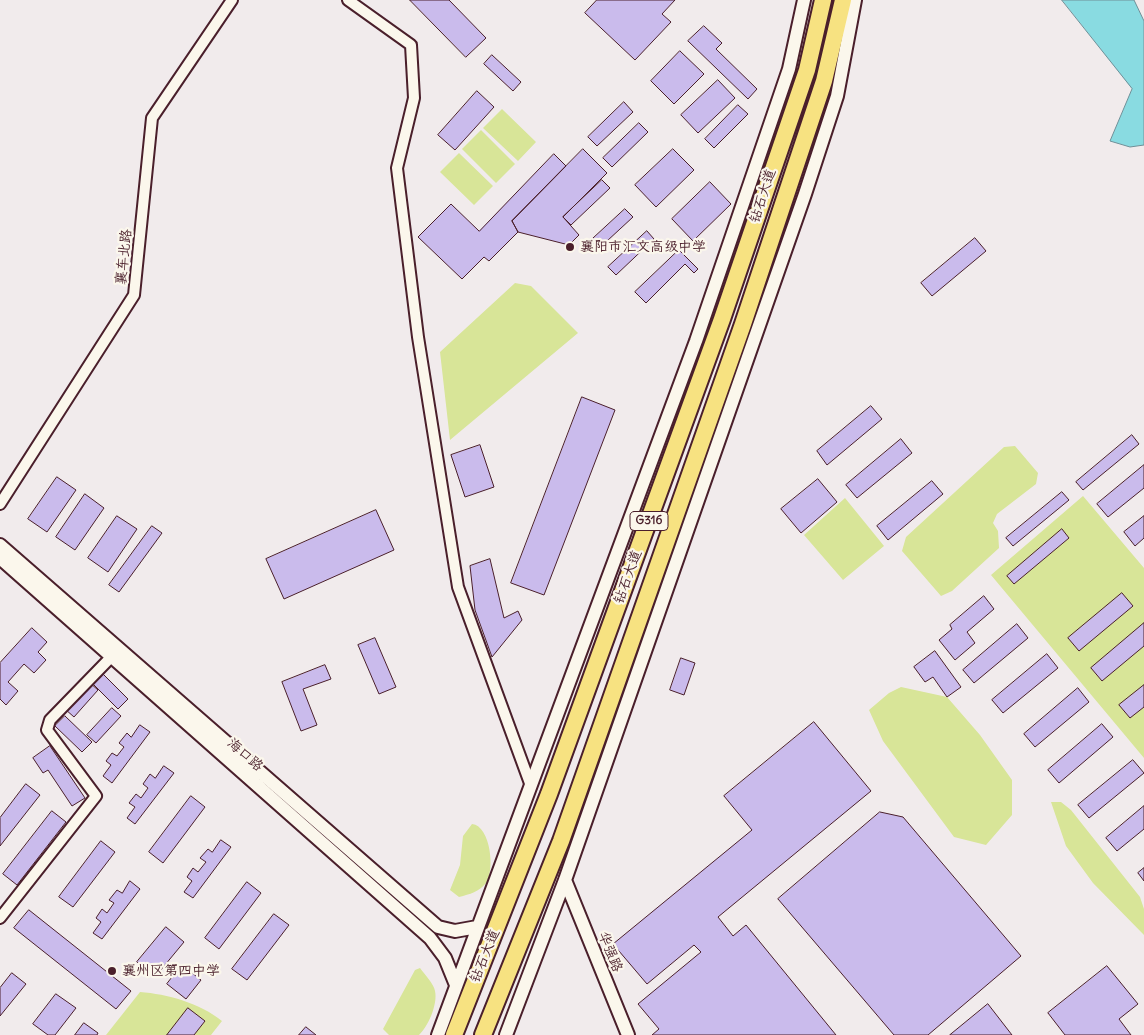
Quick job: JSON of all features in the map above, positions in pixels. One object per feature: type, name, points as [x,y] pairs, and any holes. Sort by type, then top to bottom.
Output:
[{"type":"highway","name":"钻石大道","points":[[454,1035],[543,811],[722,319],[807,70],[823,0]]},
{"type":"highway","name":"钻石大道","points":[[483,1035],[548,873],[743,324],[824,81],[843,0]]},
{"type":"street","name":"襄车北路","points":[[0,504],[134,295],[152,118],[232,0]]},
{"type":"street","points":[[348,0],[411,46],[414,98],[397,168],[418,337],[458,587],[530,786],[543,811]]},
{"type":"street","points":[[438,1035],[696,341],[789,69],[804,0]]},
{"type":"street","points":[[506,1035],[565,880],[837,96],[855,0]]},
{"type":"street","name":"海口路","points":[[0,545],[430,938],[445,958],[456,985]]},
{"type":"street","name":"海口路","points":[[0,558],[115,652],[438,927],[455,931],[477,927]]},
{"type":"street","points":[[0,918],[96,796],[47,730],[50,720],[115,652]]},
{"type":"street","points":[[548,873],[565,880]]},
{"type":"street","name":"华强路","points":[[565,880],[628,1035]]},
{"type":"green space","points":[[502,109],[536,142],[518,161],[483,128]]},
{"type":"green space","points":[[481,130],[515,164],[496,183],[462,149]]},
{"type":"green space","points":[[459,153],[493,186],[474,205],[440,172]]},
{"type":"green space","points":[[515,283],[531,286],[578,333],[450,440],[440,352]]},
{"type":"green space","points":[[1015,446],[1038,473],[1036,484],[997,514],[993,523],[998,531],[999,548],[952,591],[941,596],[902,551],[906,537],[1004,447]]},
{"type":"green space","points":[[1083,496],[1144,568],[1144,758],[991,575]]},
{"type":"green space","points":[[845,498],[884,546],[843,580],[804,535]]},
{"type":"green space","points":[[901,687],[947,697],[980,735],[1012,780],[1012,815],[986,845],[954,837],[883,741],[869,710],[889,693]]},
{"type":"green space","points":[[1051,802],[1061,802],[1071,810],[1140,897],[1144,909],[1144,935],[1093,883],[1066,846]]},
{"type":"green space","points":[[472,824],[483,832],[487,840],[491,860],[489,877],[480,889],[459,897],[450,890],[460,865],[463,836]]},
{"type":"green space","points":[[420,968],[431,982],[436,996],[434,1009],[429,1021],[419,1035],[389,1035],[383,1029],[415,970]]},
{"type":"green space","points":[[140,992],[183,1000],[204,1009],[222,1021],[211,1035],[106,1035]]},
{"type":"water","points":[[1062,0],[1134,0],[1144,21],[1144,145],[1130,147],[1110,141],[1132,89]]},
{"type":"building","points":[[410,0],[449,0],[486,38],[466,57]]},
{"type":"building","points":[[597,0],[675,0],[662,14],[671,22],[635,60],[585,13]]},
{"type":"building","points":[[704,26],[722,43],[716,49],[757,89],[748,99],[688,41]]},
{"type":"building","points":[[680,51],[704,74],[674,104],[651,81]]},
{"type":"building","points":[[492,55],[521,82],[513,91],[484,64]]},
{"type":"building","points":[[718,80],[735,98],[698,133],[681,115]]},
{"type":"building","points":[[477,91],[494,107],[455,150],[438,135]]},
{"type":"building","points":[[624,102],[633,112],[597,146],[588,137]]},
{"type":"building","points":[[738,105],[748,114],[714,148],[705,139]]},
{"type":"building","points":[[639,123],[648,132],[612,167],[603,158]]},
{"type":"building","points":[[583,149],[607,173],[563,217],[579,235],[569,245],[518,232],[512,221]]},
{"type":"building","points":[[673,149],[694,170],[656,207],[635,185]]},
{"type":"building","points":[[554,154],[566,166],[512,221],[518,232],[489,261],[484,257],[462,279],[418,237],[451,204],[479,231]]},
{"type":"building","points":[[602,180],[610,188],[571,225],[563,217]]},
{"type":"building","points":[[710,182],[731,204],[693,241],[672,219]]},
{"type":"building","points":[[625,209],[633,217],[594,253],[586,245]]},
{"type":"building","points":[[647,231],[654,239],[616,275],[608,267]]},
{"type":"building","points":[[975,238],[986,251],[932,296],[921,283]]},
{"type":"building","points":[[679,250],[698,269],[694,273],[685,264],[646,303],[635,292]]},
{"type":"building","points":[[582,397],[615,410],[544,595],[511,583]]},
{"type":"building","points":[[871,406],[882,419],[827,465],[817,451]]},
{"type":"building","points":[[1132,435],[1139,444],[1083,490],[1076,482]]},
{"type":"building","points":[[901,439],[912,453],[857,498],[846,485]]},
{"type":"building","points":[[480,445],[494,487],[465,497],[451,455]]},
{"type":"building","points":[[1144,465],[1144,488],[1108,517],[1097,504]]},
{"type":"building","points":[[57,477],[76,490],[47,532],[28,519]]},
{"type":"building","points":[[818,479],[837,502],[801,533],[781,509]]},
{"type":"building","points":[[932,481],[943,494],[888,540],[877,526]]},
{"type":"building","points":[[1062,492],[1069,500],[1013,546],[1006,538]]},
{"type":"building","points":[[85,494],[104,508],[75,550],[56,537]]},
{"type":"building","points":[[376,510],[394,550],[284,599],[266,559]]},
{"type":"building","points":[[117,516],[137,529],[108,572],[88,558]]},
{"type":"building","points":[[1144,516],[1144,538],[1135,546],[1124,532]]},
{"type":"building","points":[[152,526],[162,533],[119,592],[109,585]]},
{"type":"building","points":[[1062,529],[1069,538],[1014,584],[1007,576]]},
{"type":"building","points":[[490,559],[504,618],[518,611],[522,620],[492,657],[475,610],[470,566]]},
{"type":"building","points":[[1122,593],[1133,606],[1079,651],[1068,638]]},
{"type":"building","points":[[984,596],[994,609],[967,632],[975,643],[955,660],[939,640],[952,629],[950,625]]},
{"type":"building","points":[[1144,623],[1144,646],[1102,681],[1091,668]]},
{"type":"building","points":[[1017,624],[1028,638],[974,683],[963,670]]},
{"type":"building","points":[[32,628],[47,642],[38,652],[46,660],[34,673],[24,664],[8,682],[18,691],[6,705],[0,699],[0,663]]},
{"type":"building","points":[[375,638],[396,687],[379,694],[358,645]]},
{"type":"building","points":[[935,651],[961,687],[947,697],[933,677],[925,682],[914,667]]},
{"type":"building","points":[[1047,654],[1058,668],[1003,713],[992,700]]},
{"type":"building","points":[[681,658],[695,663],[684,695],[670,690]]},
{"type":"building","points":[[325,665],[331,679],[303,689],[317,725],[301,731],[282,682]]},
{"type":"building","points":[[101,672],[128,699],[118,709],[91,682]]},
{"type":"building","points":[[89,682],[98,690],[74,717],[65,709]]},
{"type":"building","points":[[1144,685],[1144,707],[1130,718],[1119,705]]},
{"type":"building","points":[[1078,688],[1089,702],[1035,747],[1024,734]]},
{"type":"building","points":[[112,708],[121,716],[96,743],[87,735]]},
{"type":"building","points":[[65,716],[92,742],[82,752],[55,726]]},
{"type":"building","points":[[814,722],[871,791],[718,917],[733,936],[746,925],[836,1035],[652,1035],[659,1029],[638,1004],[701,952],[694,945],[647,984],[613,944],[752,830],[724,796]]},
{"type":"building","points":[[1102,724],[1113,737],[1059,783],[1048,770]]},
{"type":"building","points":[[140,725],[150,732],[112,783],[103,776],[111,765],[106,761],[112,753],[117,756],[124,747],[119,743],[127,733],[131,737]]},
{"type":"building","points":[[50,746],[85,798],[72,806],[48,770],[43,773],[33,758]]},
{"type":"building","points":[[1133,760],[1144,773],[1089,818],[1078,805]]},
{"type":"building","points":[[164,766],[174,773],[135,824],[127,818],[135,807],[129,803],[136,794],[141,798],[148,788],[143,784],[150,774],[155,778]]},
{"type":"building","points":[[26,784],[40,795],[0,846],[0,818]]},
{"type":"building","points":[[191,796],[205,807],[163,863],[149,852]]},
{"type":"building","points":[[1144,806],[1144,829],[1117,851],[1106,838]]},
{"type":"building","points":[[52,811],[66,822],[17,885],[3,874]]},
{"type":"building","points":[[880,812],[903,817],[1021,956],[928,1035],[894,1035],[778,899]]},
{"type":"building","points":[[221,840],[231,847],[193,898],[184,892],[192,881],[187,877],[193,868],[198,872],[206,862],[200,858],[208,849],[212,852]]},
{"type":"building","points":[[101,841],[115,852],[73,907],[59,897]]},
{"type":"building","points":[[1144,868],[1144,881],[1138,873]]},
{"type":"building","points":[[130,881],[140,889],[102,939],[93,933],[101,922],[96,918],[102,909],[107,913],[114,903],[109,900],[117,890],[122,893]]},
{"type":"building","points":[[247,882],[261,893],[219,949],[205,938]]},
{"type":"building","points":[[29,910],[131,991],[116,1009],[14,928]]},
{"type":"building","points":[[274,914],[289,925],[247,980],[232,969]]},
{"type":"building","points":[[166,927],[184,942],[155,977],[137,962]]},
{"type":"building","points":[[182,965],[201,980],[186,999],[167,984]]},
{"type":"building","points":[[1107,966],[1138,1004],[1119,1019],[1131,1035],[1065,1035],[1048,1013]]},
{"type":"building","points":[[12,973],[26,984],[0,1016],[0,988]]},
{"type":"building","points":[[56,994],[76,1008],[55,1035],[48,1035],[33,1024]]},
{"type":"building","points":[[988,1004],[1012,1035],[950,1035]]},
{"type":"building","points":[[188,1008],[205,1021],[194,1035],[167,1035]]},
{"type":"building","points":[[84,1023],[98,1033],[97,1035],[75,1035]]},
{"type":"building","points":[[306,1027],[316,1035],[299,1035]]},
{"type":"place","name":"襄阳市汇文高级中学","points":[[570,247]]},
{"type":"place","name":"襄州区第四中学","points":[[112,971]]}]
